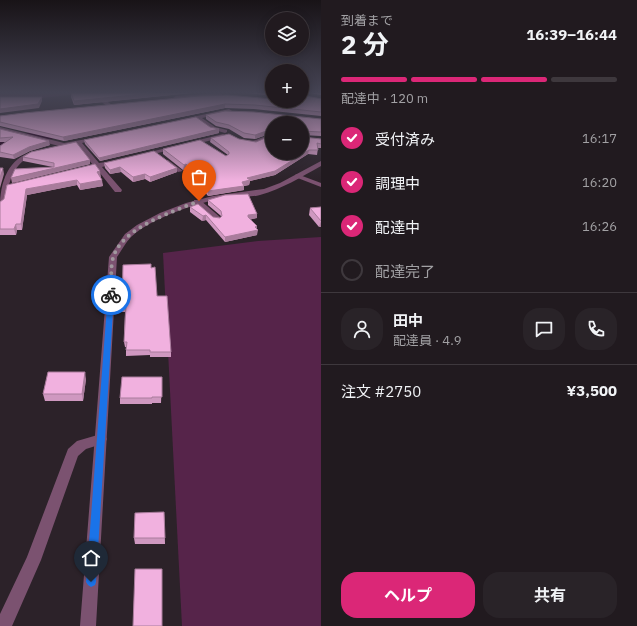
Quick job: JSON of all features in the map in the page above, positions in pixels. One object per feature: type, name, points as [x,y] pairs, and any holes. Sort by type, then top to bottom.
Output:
[{"type":"street","points":[[131,158],[204,143],[229,134],[213,128],[205,122]]},
{"type":"street","points":[[0,129],[64,144]]},
{"type":"street","points":[[1,202],[8,187],[13,166],[17,161],[29,154],[64,144],[101,137]]},
{"type":"street","points":[[241,141],[256,144],[265,138]]},
{"type":"street","points":[[78,142],[118,190]]},
{"type":"street","points":[[155,152],[180,171]]},
{"type":"street","points":[[77,170],[124,159]]},
{"type":"street","points":[[88,626],[113,257],[130,234],[153,221],[197,202],[223,196],[257,193],[270,189],[321,163]]},
{"type":"street","points":[[297,176],[321,184]]},
{"type":"street","points":[[197,202],[217,219]]},
{"type":"street","points":[[3,626],[33,560],[73,453],[82,445],[101,438]]},
{"type":"shaded area","points":[[321,237],[321,626],[182,626],[163,253],[258,241]]},
{"type":"building","points":[[1,122],[136,122],[63,137]]},
{"type":"building","points":[[171,122],[203,122],[210,127],[219,129],[99,158],[84,140]]},
{"type":"building","points":[[217,122],[265,122],[265,131],[255,135],[244,133],[229,125]]},
{"type":"building","points":[[309,122],[321,122],[321,132],[309,131]]},
{"type":"building","points":[[0,129],[49,141],[29,147],[13,155],[0,152],[0,146],[13,137],[0,138]]},
{"type":"building","points":[[229,134],[239,139],[256,142],[265,138],[265,160],[293,160],[275,171],[247,178],[250,180],[242,182],[244,186],[208,191],[186,164],[184,165],[163,149],[200,140],[226,156],[229,152],[211,138]]},
{"type":"building","points":[[309,138],[321,139],[321,144],[317,143],[318,150],[309,150]]},
{"type":"building","points":[[76,142],[90,160],[11,178],[15,169],[54,167],[54,163],[23,157],[31,152]]},
{"type":"building","points":[[154,151],[177,168],[150,177],[145,174],[133,177],[120,167],[110,170],[104,163]]},
{"type":"building","points":[[95,164],[100,171],[97,172],[102,180],[80,184],[77,180],[26,189],[21,224],[16,224],[14,229],[0,229],[0,202],[4,199],[7,185]]},
{"type":"building","points":[[0,168],[3,168],[0,178]]},
{"type":"building","points":[[248,194],[257,214],[248,215],[248,217],[257,226],[255,227],[258,230],[225,237],[206,215],[203,216],[190,207],[198,204],[213,217],[220,218],[222,216],[221,211],[208,200],[225,195]]},
{"type":"building","points":[[321,207],[321,221],[310,208]]},
{"type":"building","points":[[151,264],[151,268],[155,267],[157,296],[167,296],[171,352],[126,350],[127,342],[124,342],[126,306],[122,306],[123,265]]},
{"type":"building","points":[[48,372],[85,372],[82,394],[43,394]]},
{"type":"building","points":[[122,377],[162,377],[162,397],[120,398]]},
{"type":"building","points":[[164,512],[165,538],[134,538],[135,513]]},
{"type":"building","points":[[135,569],[162,569],[162,626],[133,626]]},
{"type":"waterway","points":[[0,145],[79,127]]},
{"type":"way so far","points":[[111,295],[113,257],[130,234],[153,221],[199,201]]},
{"type":"route","points":[[91,582],[111,295]]}]
